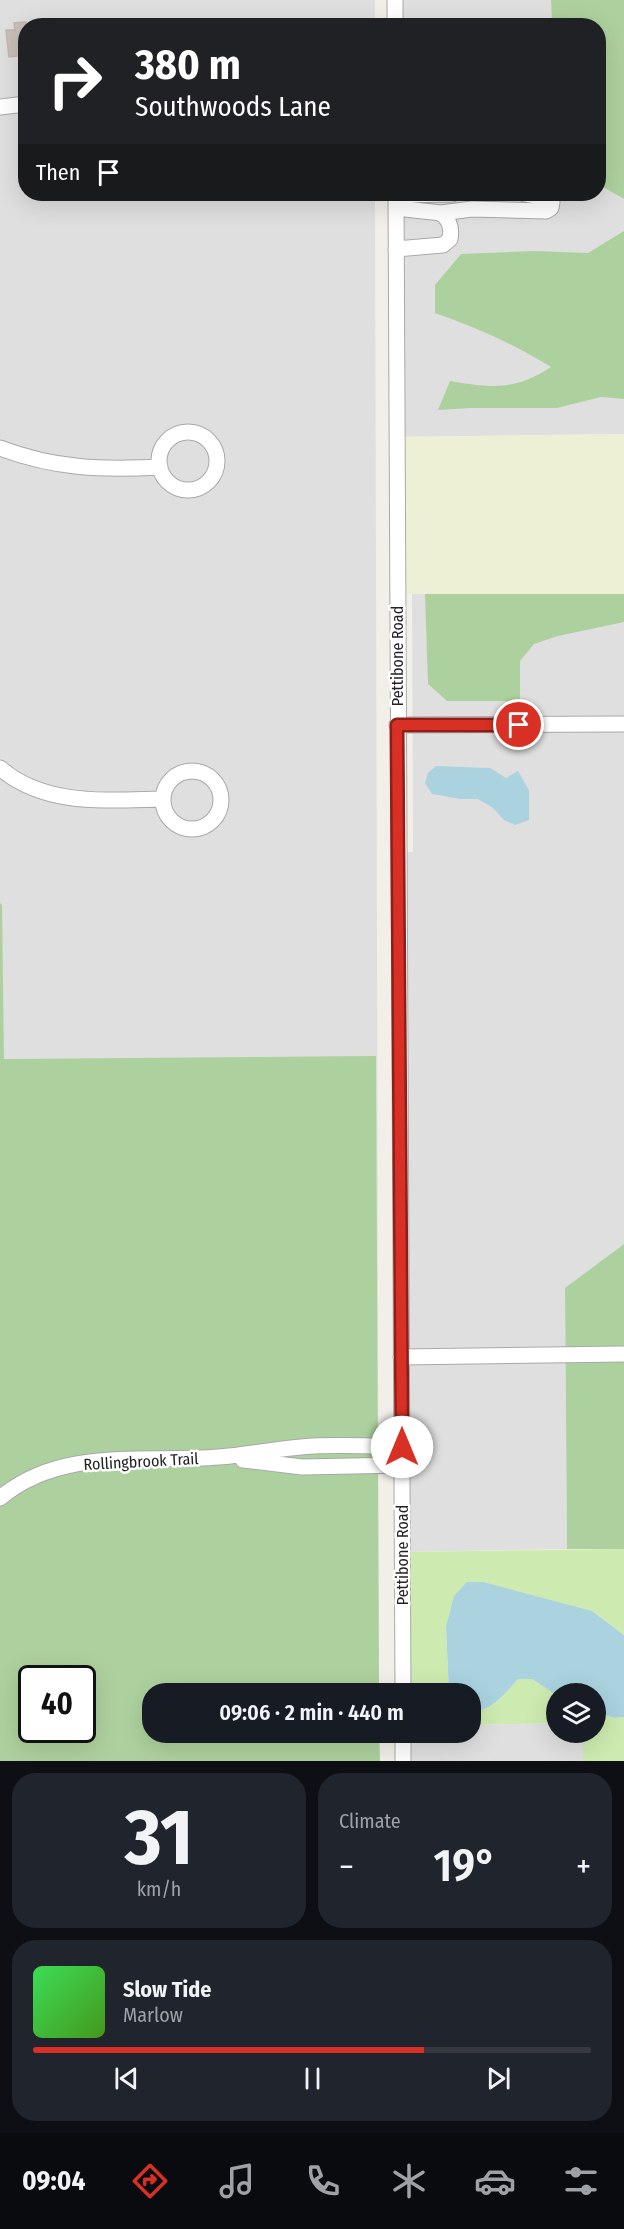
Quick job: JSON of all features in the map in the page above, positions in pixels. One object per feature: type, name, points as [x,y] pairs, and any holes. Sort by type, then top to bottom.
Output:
[{"type":"street","points":[[395,0],[395,18]]},
{"type":"street","points":[[0,107],[18,105]]},
{"type":"street","name":"Pettibone Road","points":[[396,201],[403,1683]]},
{"type":"street","points":[[402,201],[441,213],[472,209],[546,211],[551,208],[551,201]]},
{"type":"street","points":[[396,249],[431,247],[447,242],[450,239],[451,225],[441,213]]},
{"type":"street","points":[[0,448],[41,462],[74,468],[160,467]]},
{"type":"street","points":[[397,725],[624,724]]},
{"type":"street","points":[[0,768],[11,778],[45,794],[91,800],[163,799]]},
{"type":"street","points":[[401,1357],[624,1354]]},
{"type":"street","name":"Rollingbrook Trail","points":[[0,1498],[10,1490],[46,1471],[81,1462],[219,1457],[303,1447],[402,1447]]},
{"type":"street","name":"Rollingbrook Trail","points":[[219,1457],[302,1467],[402,1465]]},
{"type":"street","points":[[403,1743],[403,1761]]},
{"type":"shaded area","points":[[0,0],[375,0],[375,18],[18,18],[18,201],[375,201],[379,1683],[142,1683],[142,1743],[379,1743],[380,1761],[0,1761]]},
{"type":"shaded area","points":[[395,0],[551,0],[552,18],[395,18]]},
{"type":"shaded area","points":[[606,189],[624,199],[624,434],[396,437],[396,201],[606,201]]},
{"type":"shaded area","points":[[412,593],[624,593],[624,1244],[565,1289],[567,1549],[402,1552],[398,852],[413,852]]},
{"type":"shaded area","points":[[546,1723],[546,1743],[583,1743],[583,1761],[403,1761],[403,1743],[481,1743],[481,1725]]},
{"type":"green space","points":[[551,0],[624,0],[624,199],[606,189],[606,18],[552,18]]},
{"type":"green space","points":[[624,231],[624,399],[601,397],[557,408],[438,410],[450,381],[502,386],[526,380],[551,367],[495,337],[435,313],[435,285],[461,254],[533,251],[588,253]]},
{"type":"green space","points":[[624,434],[624,594],[397,594],[396,437]]},
{"type":"green space","points":[[425,594],[624,594],[624,622],[558,636],[534,644],[520,661],[520,701],[447,701],[428,684]]},
{"type":"green space","points":[[0,903],[2,905],[4,1059],[376,1056],[379,1683],[142,1683],[142,1743],[379,1743],[380,1761],[0,1761]]},
{"type":"green space","points":[[624,1244],[624,1549],[567,1549],[565,1288]]},
{"type":"green space","points":[[624,1549],[624,1635],[592,1611],[446,1627],[449,1683],[403,1683],[402,1552]]},
{"type":"green space","points":[[518,1679],[532,1679],[546,1688],[546,1723],[481,1725],[481,1710],[503,1696]]},
{"type":"green space","points":[[606,1716],[624,1717],[624,1761],[583,1761],[583,1743],[606,1743]]},
{"type":"water","points":[[436,766],[490,768],[506,778],[518,771],[529,790],[529,820],[515,825],[504,820],[493,808],[478,799],[461,799],[432,794],[425,783],[428,773]]},
{"type":"water","points":[[467,1582],[483,1582],[592,1611],[624,1635],[624,1717],[606,1716],[606,1683],[546,1683],[546,1688],[532,1679],[518,1679],[503,1696],[481,1710],[481,1683],[449,1683],[446,1627],[454,1596]]},
{"type":"building","points":[[14,23],[18,23],[18,56],[9,57],[6,30],[15,30]]},
{"type":"route","points":[[402,1447],[397,725],[519,725]]}]
